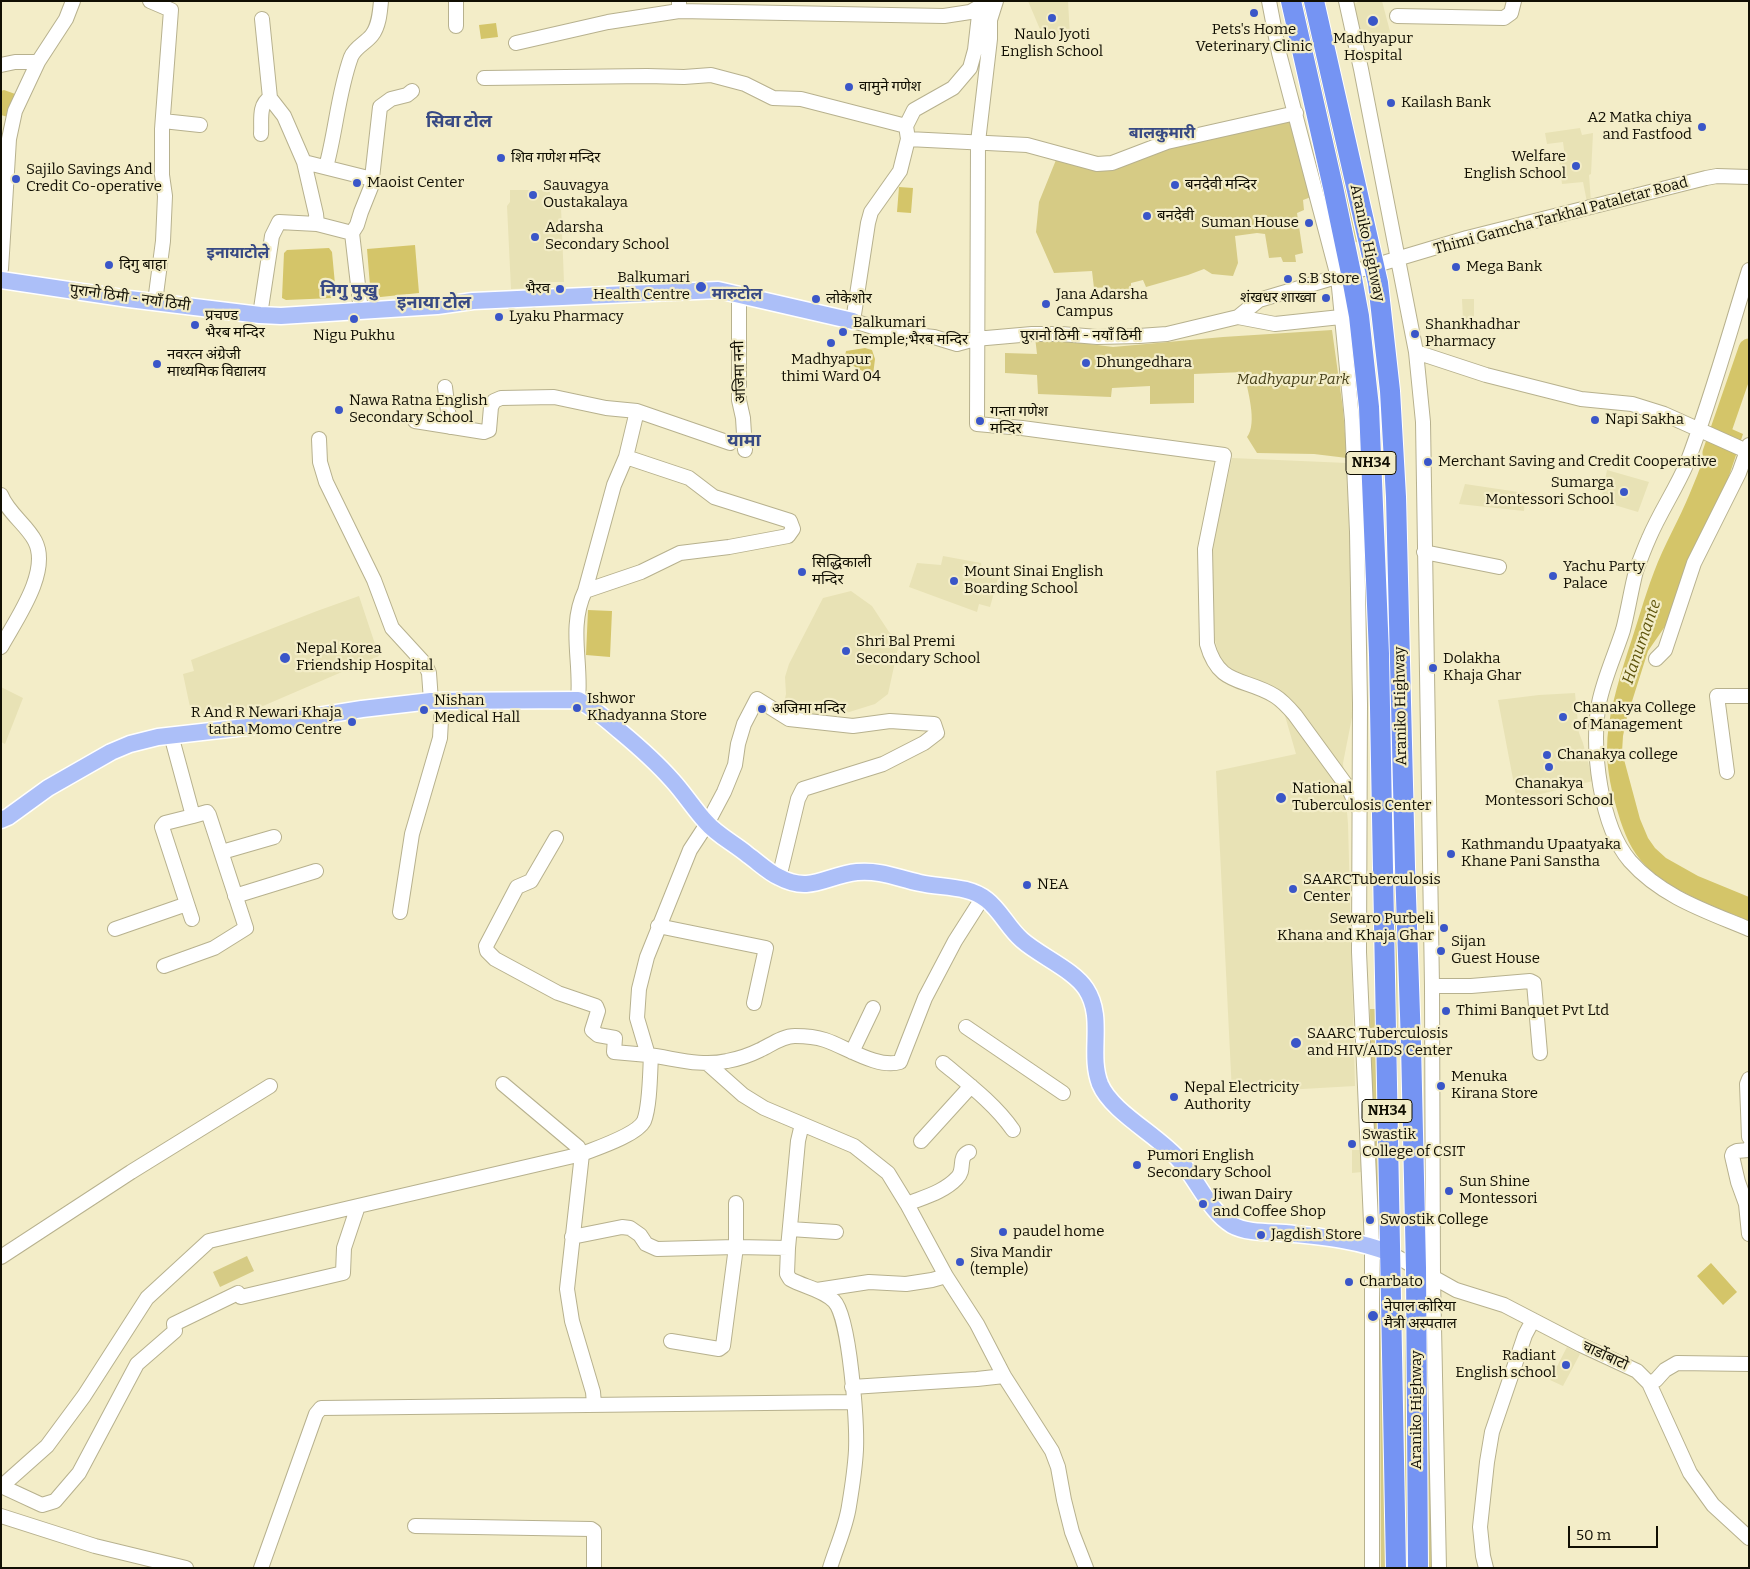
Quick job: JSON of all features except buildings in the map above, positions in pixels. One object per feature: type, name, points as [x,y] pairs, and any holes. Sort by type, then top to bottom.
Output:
[{"type":"highway","name":"Araniko Highway","points":[[1291,1],[1333,187],[1350,316],[1369,407],[1379,654],[1381,1249],[1396,1568]]},
{"type":"highway","name":"Araniko Highway","points":[[1314,1],[1378,283],[1390,392],[1396,497],[1416,1268],[1418,1568]]},
{"type":"main road","name":"पुरानो ठिमी - नयाँ ठिमी","points":[[1,280],[155,302],[281,316],[437,306],[473,301],[718,290],[853,321]]},
{"type":"main road","points":[[1,820],[48,788],[111,752],[130,744],[171,734],[255,726],[362,709],[437,701],[578,700],[591,707],[649,756],[673,781],[707,824],[779,878],[799,884],[815,884],[840,875],[870,871],[887,873],[920,883],[968,890],[983,897],[995,906],[1012,931],[1025,943],[1080,981],[1088,991],[1096,1015],[1096,1070],[1105,1093],[1127,1116],[1165,1145],[1181,1161],[1215,1209],[1226,1220],[1251,1230],[1351,1240],[1381,1249]]},
{"type":"street","points":[[1,269],[9,139],[6,125],[38,62],[66,19],[73,1]]},
{"type":"street","points":[[150,1],[171,10],[162,121],[162,175],[166,196],[155,302]]},
{"type":"street","points":[[326,167],[344,82],[352,55],[372,35],[379,17],[381,1]]},
{"type":"street","points":[[456,1],[456,26]]},
{"type":"street","points":[[996,1],[990,20],[990,39],[978,142],[977,424],[1022,428],[1224,456],[1205,549],[1207,644],[1211,657],[1215,665],[1231,678],[1274,696],[1287,705],[1349,789],[1359,810]]},
{"type":"street","points":[[1268,1],[1279,53],[1344,275]]},
{"type":"street","points":[[1346,1],[1416,352],[1423,422],[1432,986],[1433,1278],[1439,1568]]},
{"type":"street","points":[[1397,16],[1504,18],[1511,13],[1514,1]]},
{"type":"street","points":[[516,42],[679,6],[944,16],[970,12],[985,4]]},
{"type":"street","points":[[853,321],[871,212],[900,171],[907,133],[914,110],[953,88],[970,68],[985,4]]},
{"type":"street","points":[[262,19],[270,98],[284,116],[304,162],[317,224]]},
{"type":"street","points":[[1,65],[14,62],[38,62]]},
{"type":"street","points":[[484,78],[684,77],[711,75],[745,84],[773,98],[801,99],[907,133],[978,142],[1027,145],[1097,164],[1112,163],[1167,142],[1296,112]]},
{"type":"street","points":[[361,311],[352,233],[357,225],[371,187],[380,107],[391,99],[407,95],[412,91]]},
{"type":"street","points":[[261,134],[262,106],[270,98]]},
{"type":"street","points":[[162,121],[200,125]]},
{"type":"street","points":[[304,162],[372,179]]},
{"type":"street","name":"Thimi Gamcha Tarkhal Pataletar Road","points":[[1344,275],[1467,238],[1706,178],[1718,176],[1749,177]]},
{"type":"street","points":[[260,315],[272,236],[280,222],[317,224],[352,233]]},
{"type":"street","points":[[1749,270],[1703,432],[1649,537],[1636,571],[1623,630],[1605,682],[1600,703],[1596,743],[1598,771],[1612,830],[1629,860],[1653,883],[1677,899],[1749,929]]},
{"type":"street","name":"पुरानो ठिमी - नयाँ ठिमी","points":[[1238,317],[1259,300],[1344,275]]},
{"type":"street","name":"अजिमा ननी","points":[[739,294],[739,400],[743,418],[745,450]]},
{"type":"street","points":[[1350,316],[1360,704],[1359,952],[1381,1249],[1372,1568]]},
{"type":"street","name":"पुरानो ठिमी - नयाँ ठिमी","points":[[853,321],[894,333],[934,338],[957,344],[1032,334],[1097,337],[1167,334],[1238,317],[1275,324],[1350,316]]},
{"type":"street","points":[[1416,352],[1486,375],[1581,400],[1632,404],[1664,414],[1746,449],[1739,473],[1694,563],[1665,650],[1656,660]]},
{"type":"street","points":[[444,387],[450,427]]},
{"type":"street","points":[[415,421],[484,432],[489,430],[491,407],[494,401],[500,398],[554,397],[599,407],[638,411],[730,443]]},
{"type":"street","points":[[578,700],[579,687],[575,633],[579,603],[585,591],[614,485],[626,457],[638,411]]},
{"type":"street","points":[[320,439],[320,462],[326,482],[374,580],[392,628],[425,664],[437,701],[440,738],[412,834],[400,912]]},
{"type":"street","points":[[585,591],[641,572],[680,553],[729,547],[788,536],[793,529],[790,521],[714,498],[689,478],[626,457]]},
{"type":"street","points":[[1,495],[35,542],[39,555],[37,577],[33,588],[1,647]]},
{"type":"street","points":[[1424,552],[1500,567]]},
{"type":"street","points":[[1727,772],[1717,696],[1749,696]]},
{"type":"street","points":[[358,1206],[344,1248],[344,1273],[241,1297],[238,1293],[174,1324],[174,1331],[137,1364],[79,1473],[55,1501],[42,1505],[2,1486],[47,1446],[84,1396],[147,1298],[210,1241],[358,1206],[582,1154],[634,1132],[643,1122],[647,1107],[649,1055],[636,1018],[647,957],[690,850],[707,824],[724,792],[735,765],[738,744],[744,724],[757,699],[789,720],[853,726],[890,721],[934,724],[937,733],[924,744],[883,764],[803,788],[798,799],[779,878]]},
{"type":"street","points":[[171,734],[193,816]]},
{"type":"street","points":[[164,966],[214,948],[246,928],[207,812],[165,823],[162,827],[192,920]]},
{"type":"street","points":[[222,852],[274,837]]},
{"type":"street","points":[[556,838],[531,881],[517,887],[486,946],[487,951],[495,959],[558,993],[596,1006],[598,1011],[592,1030],[598,1035],[615,1038],[614,1052],[649,1055],[678,1062],[727,1062],[793,1036],[823,1039],[879,1062],[892,1065],[900,1062],[925,998],[955,941],[983,897]]},
{"type":"street","points":[[236,896],[316,871]]},
{"type":"street","points":[[115,930],[187,904]]},
{"type":"street","points":[[658,926],[766,948],[754,1004]]},
{"type":"street","points":[[1432,986],[1471,986],[1530,981],[1534,983],[1537,997],[1540,1053]]},
{"type":"street","points":[[852,1052],[873,1008]]},
{"type":"street","points":[[966,1027],[1062,1093]]},
{"type":"street","points":[[707,1063],[743,1095],[764,1108],[854,1146],[888,1173],[946,1276],[977,1324],[1004,1376],[1052,1451],[1058,1467],[1064,1500],[1083,1567]]},
{"type":"street","points":[[942,1063],[1005,1119],[1013,1130]]},
{"type":"street","points":[[1749,1078],[1746,1084],[1749,1137]]},
{"type":"street","points":[[503,1084],[578,1147],[582,1154],[567,1289],[572,1320],[594,1392],[594,1404]]},
{"type":"street","points":[[1,1258],[108,1187],[270,1086]]},
{"type":"street","points":[[922,1141],[970,1086]]},
{"type":"street","points":[[802,1124],[798,1141],[787,1274],[790,1279],[817,1290],[834,1300],[839,1308],[843,1318],[854,1402],[856,1450],[849,1508],[830,1568]]},
{"type":"street","points":[[1749,1148],[1748,1150],[1737,1150],[1732,1156],[1738,1182],[1746,1204],[1749,1234]]},
{"type":"street","points":[[907,1204],[943,1189],[958,1178],[962,1171],[962,1158],[964,1154],[969,1152]]},
{"type":"street","points":[[671,1341],[719,1349],[724,1346],[736,1247],[736,1203]]},
{"type":"street","points":[[572,1237],[622,1227],[630,1228],[640,1235],[646,1244],[657,1249],[788,1248]]},
{"type":"street","points":[[790,1229],[836,1232]]},
{"type":"street","name":"चार्डोबाटो","points":[[1381,1249],[1456,1290],[1504,1305],[1581,1345],[1637,1371],[1649,1383],[1690,1473],[1713,1505],[1749,1538]]},
{"type":"street","points":[[817,1290],[870,1282],[906,1284],[946,1276]]},
{"type":"street","points":[[1486,1568],[1480,1522],[1492,1432],[1525,1335],[1532,1320]]},
{"type":"street","points":[[1649,1383],[1656,1380],[1665,1370],[1677,1363],[1749,1364]]},
{"type":"street","points":[[852,1387],[1004,1376]]},
{"type":"street","points":[[261,1568],[316,1414],[321,1408],[854,1402]]},
{"type":"street","points":[[1,1516],[95,1546],[186,1568]]},
{"type":"street","points":[[415,1526],[591,1529],[594,1531],[594,1568]]},
{"type":"shaded area","name":"Naulo Jyoti English School","points":[[1028,1],[1068,1],[1070,36],[1042,34]]},
{"type":"shaded area","name":"Madhyapur Hospital","points":[[1360,1],[1382,1],[1392,39],[1364,45],[1354,4]]},
{"type":"shaded area","name":"Welfare English School","points":[[1580,128],[1582,135],[1593,133],[1591,174],[1589,175],[1591,202],[1587,202],[1583,182],[1562,184],[1559,158],[1565,157],[1563,142],[1547,144],[1545,133]]},
{"type":"shaded area","name":"Adarsha Secondary School","points":[[510,190],[550,190],[550,203],[561,207],[564,282],[549,282],[537,288],[511,289],[507,206],[510,202]]},
{"type":"shaded area","points":[[1462,299],[1474,299],[1474,318],[1463,320]]},
{"type":"shaded area","name":"National Tuberculosis Center","points":[[1232,458],[1347,463],[1354,564],[1358,687],[1343,763],[1348,824],[1355,1086],[1232,1093],[1216,771],[1296,754],[1277,688],[1235,671],[1226,665],[1220,659],[1215,640],[1210,556]]},
{"type":"shaded area","name":"Sumarga Montessori School","points":[[1607,470],[1649,482],[1638,512],[1601,501]]},
{"type":"shaded area","points":[[1465,484],[1525,493],[1524,511],[1459,504]]},
{"type":"shaded area","name":"Mount Sinai English Boarding School","points":[[943,556],[981,563],[982,570],[999,575],[990,607],[979,604],[977,612],[909,587],[917,563],[941,565]]},
{"type":"shaded area","name":"Shri Bal Premi Secondary School","points":[[851,591],[872,606],[889,632],[900,639],[888,694],[875,704],[846,713],[828,711],[821,717],[782,712],[786,694],[785,677],[789,664],[823,598]]},
{"type":"shaded area","name":"Nepal Korea Friendship Hospital","points":[[359,596],[379,656],[256,709],[206,716],[190,707],[183,674],[194,671],[191,660]]},
{"type":"shaded area","points":[[1,687],[23,698],[5,744],[1,742]]},
{"type":"shaded area","name":"Chanakya college","points":[[1575,693],[1579,733],[1593,781],[1517,800],[1498,700]]},
{"type":"shaded area","points":[[1352,1150],[1361,1150],[1362,1172],[1352,1173]]},
{"type":"shaded area","name":"Radiant English school","points":[[1567,1347],[1580,1354],[1563,1386],[1550,1380]]},
{"type":"green space","points":[[1302,1],[1306,1],[1357,242],[1353,243]]},
{"type":"green space","points":[[1292,116],[1311,197],[1303,200],[1304,210],[1297,213],[1303,253],[1295,255],[1296,262],[1283,262],[1281,257],[1269,258],[1265,234],[1257,233],[1235,236],[1238,263],[1233,276],[1212,274],[1204,269],[1146,287],[1143,280],[1131,283],[1131,289],[1112,292],[1110,287],[1094,288],[1092,271],[1054,273],[1036,232],[1039,202],[1058,155],[1097,168],[1167,147]]},
{"type":"green space","name":"Madhyapur Park","points":[[1332,330],[1343,409],[1347,458],[1314,454],[1257,453],[1247,437],[1252,423],[1252,415],[1244,372],[1194,374],[1194,403],[1150,404],[1150,386],[1112,388],[1111,397],[1038,394],[1037,375],[1005,373],[1005,353],[1037,354],[1035,337],[1113,347]]},
{"type":"green space","points":[[1381,395],[1384,395],[1393,704],[1398,1013],[1398,1219],[1387,506]]},
{"type":"green space","points":[[1370,1009],[1376,1009],[1380,1222],[1376,1223],[1371,1103]]},
{"type":"green space","points":[[247,1256],[254,1271],[220,1287],[213,1272]]},
{"type":"green space","points":[[1426,1310],[1435,1568],[1428,1568]]},
{"type":"green space","points":[[1405,1311],[1410,1568],[1405,1568]]},
{"type":"green space","points":[[1381,1314],[1387,1568],[1381,1568]]},
{"type":"water","points":[[496,23],[498,37],[481,39],[479,25]]},
{"type":"water","points":[[4,90],[18,95],[11,118],[1,115],[1,91]]},
{"type":"water","points":[[899,187],[913,188],[911,213],[897,212]]},
{"type":"water","points":[[415,245],[419,293],[371,298],[367,249]]},
{"type":"water","points":[[329,248],[332,252],[336,295],[333,298],[286,300],[282,298],[284,253],[287,250]]},
{"type":"water","points":[[865,348],[872,350],[875,359],[873,375],[857,368],[845,357],[846,351]]},
{"type":"water","points":[[1716,422],[1743,434],[1724,491],[1685,568],[1666,625],[1648,651],[1627,717],[1622,752],[1640,819],[1648,838],[1655,848],[1666,858],[1698,876],[1749,897],[1749,921],[1682,891],[1657,876],[1646,866],[1636,854],[1620,820],[1612,790],[1607,758],[1609,725],[1620,675],[1650,582],[1694,484]]},
{"type":"water","points":[[588,610],[612,611],[610,657],[586,655]]},
{"type":"water","points":[[1711,1263],[1737,1292],[1723,1305],[1697,1276]]},
{"type":"waterway","name":"Hanumante","points":[[1713,453],[1749,349]]},
{"type":"place","name":"Pets's Home Veterinary Clinic","points":[[1254,13]]},
{"type":"place","name":"Naulo Jyoti English School","points":[[1052,18]]},
{"type":"place","name":"Madhyapur Hospital","points":[[1373,21]]},
{"type":"place","name":"वामुने गणेश","points":[[849,87]]},
{"type":"place","name":"Kailash Bank","points":[[1391,103]]},
{"type":"place","name":"A2 Matka chiya and Fastfood","points":[[1702,127]]},
{"type":"place","name":"शिव गणेश मन्दिर","points":[[501,158]]},
{"type":"place","name":"Welfare English School","points":[[1576,166]]},
{"type":"place","name":"Sajilo Savings And Credit Co-operative","points":[[16,179]]},
{"type":"place","name":"Maoist Center","points":[[357,183]]},
{"type":"place","name":"बनदेवी मन्दिर","points":[[1175,185]]},
{"type":"place","name":"Sauvagya Oustakalaya","points":[[533,195]]},
{"type":"place","name":"बनदेवी","points":[[1147,216]]},
{"type":"place","name":"Suman House","points":[[1309,223]]},
{"type":"place","name":"Adarsha Secondary School","points":[[535,237]]},
{"type":"place","name":"दिगु बाहा","points":[[109,265]]},
{"type":"place","name":"Mega Bank","points":[[1456,267]]},
{"type":"place","name":"S.B Store","points":[[1288,279]]},
{"type":"place","name":"Balkumari Health Centre","points":[[701,287]]},
{"type":"place","name":"भैरव","points":[[560,289]]},
{"type":"place","name":"शंखधर शाख्वा","points":[[1326,298]]},
{"type":"place","name":"लोकेशोर","points":[[816,299]]},
{"type":"place","name":"Jana Adarsha Campus","points":[[1046,304]]},
{"type":"place","name":"Lyaku Pharmacy","points":[[499,317]]},
{"type":"place","name":"Nigu Pukhu","points":[[354,319]]},
{"type":"place","name":"प्रचण्ड भैरब मन्दिर","points":[[195,325]]},
{"type":"place","name":"Balkumari Temple;भैरब मन्दिर","points":[[843,332]]},
{"type":"place","name":"Shankhadhar Pharmacy","points":[[1415,334]]},
{"type":"place","name":"Madhyapur thimi Ward 04","points":[[831,343]]},
{"type":"place","name":"Dhungedhara","points":[[1086,363]]},
{"type":"place","name":"नवरत्न अंग्रेजी माध्यमिक विद्यालय","points":[[157,364]]},
{"type":"place","name":"Nawa Ratna English Secondary School","points":[[339,410]]},
{"type":"place","name":"Napi Sakha","points":[[1595,420]]},
{"type":"place","name":"गन्ता गणेश मन्दिर","points":[[980,421]]},
{"type":"place","name":"Merchant Saving and Credit Cooperative","points":[[1428,462]]},
{"type":"place","name":"Sumarga Montessori School","points":[[1624,492]]},
{"type":"place","name":"सिद्धिकाली मन्दिर","points":[[802,572]]},
{"type":"place","name":"Yachu Party Palace","points":[[1553,576]]},
{"type":"place","name":"Mount Sinai English Boarding School","points":[[954,581]]},
{"type":"place","name":"Shri Bal Premi Secondary School","points":[[846,651]]},
{"type":"place","name":"Nepal Korea Friendship Hospital","points":[[285,658]]},
{"type":"place","name":"Dolakha Khaja Ghar","points":[[1433,668]]},
{"type":"place","name":"Ishwor Khadyanna Store","points":[[577,708]]},
{"type":"place","name":"अजिमा मन्दिर","points":[[762,709]]},
{"type":"place","name":"Nishan Medical Hall","points":[[424,710]]},
{"type":"place","name":"Chanakya College of Management","points":[[1563,717]]},
{"type":"place","name":"R And R Newari Khaja tatha Momo Centre","points":[[352,722]]},
{"type":"place","name":"Chanakya college","points":[[1547,755]]},
{"type":"place","name":"Chanakya Montessori School","points":[[1549,767]]},
{"type":"place","name":"National Tuberculosis Center","points":[[1281,798]]},
{"type":"place","name":"Kathmandu Upaatyaka Khane Pani Sanstha","points":[[1451,854]]},
{"type":"place","name":"NEA","points":[[1027,885]]},
{"type":"place","name":"SAARCTuberculosis Center","points":[[1293,889]]},
{"type":"place","name":"Sewaro Purbeli Khana and Khaja Ghar","points":[[1444,928]]},
{"type":"place","name":"Sijan Guest House","points":[[1441,951]]},
{"type":"place","name":"Thimi Banquet Pvt Ltd","points":[[1446,1011]]},
{"type":"place","name":"SAARC Tuberculosis and HIV/AIDS Center","points":[[1296,1043]]},
{"type":"place","name":"Menuka Kirana Store","points":[[1441,1086]]},
{"type":"place","name":"Nepal Electricity Authority","points":[[1174,1097]]},
{"type":"place","name":"Swastik College of CSIT","points":[[1352,1144]]},
{"type":"place","name":"Pumori English Secondary School","points":[[1137,1165]]},
{"type":"place","name":"Sun Shine Montessori","points":[[1449,1191]]},
{"type":"place","name":"Jiwan Dairy and Coffee Shop","points":[[1203,1204]]},
{"type":"place","name":"Swostik College","points":[[1370,1220]]},
{"type":"place","name":"paudel home","points":[[1003,1232]]},
{"type":"place","name":"Jagdish Store","points":[[1261,1235]]},
{"type":"place","name":"Siva Mandir (temple)","points":[[960,1262]]},
{"type":"place","name":"Charbato","points":[[1349,1282]]},
{"type":"place","name":"नेपाल कोरिया मैत्री अस्पताल","points":[[1373,1316]]},
{"type":"place","name":"Radiant English school","points":[[1566,1365]]},
{"type":"district","name":"सिवा टोल","points":[[459,122]]},
{"type":"district","name":"बालकुमारी","points":[[1162,134]]},
{"type":"district","name":"इनायाटोले","points":[[238,254]]},
{"type":"district","name":"निगु पुखु","points":[[349,291]]},
{"type":"district","name":"मारुटोल","points":[[737,295]]},
{"type":"district","name":"इनाया टोल","points":[[434,303]]},
{"type":"district","name":"यामा","points":[[744,441]]}]
